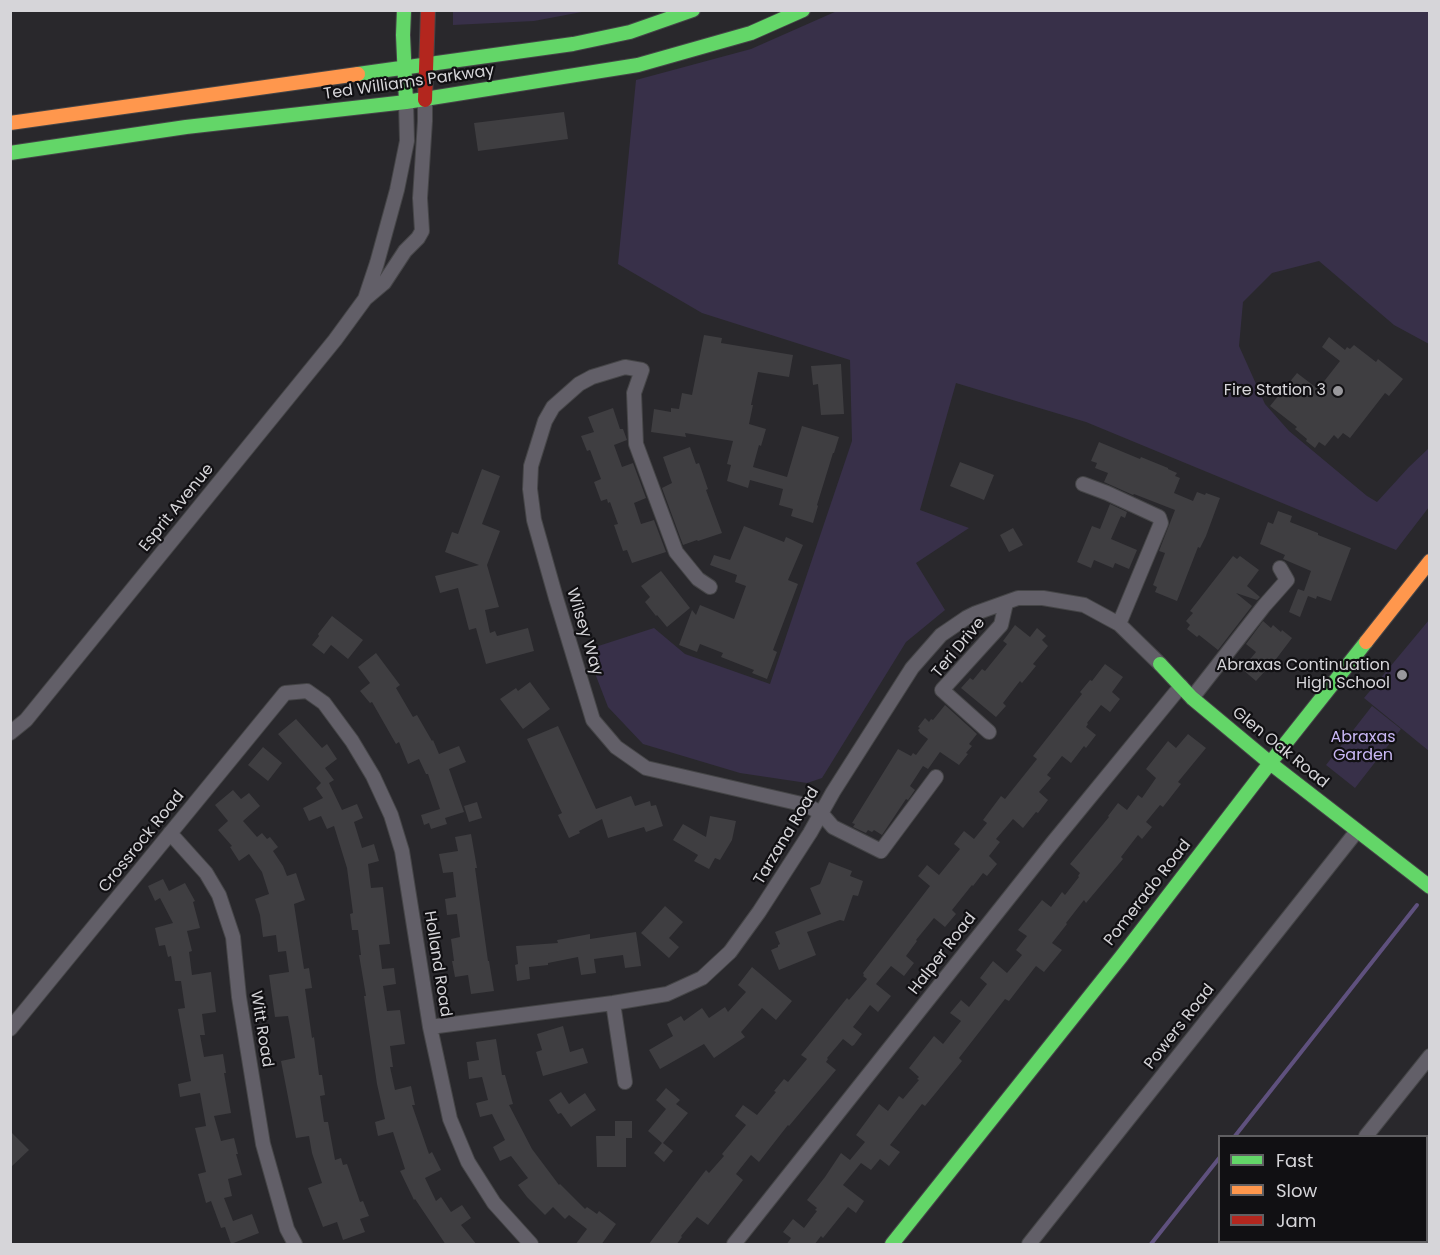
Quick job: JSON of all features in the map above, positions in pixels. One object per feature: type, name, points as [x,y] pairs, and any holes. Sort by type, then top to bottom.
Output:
[{"type":"main road","name":"Esprit Avenue","points":[[404,10],[406,102]]},
{"type":"main road","name":"Esprit Avenue","points":[[425,100],[428,10]]},
{"type":"main road","name":"Ted Williams Parkway","points":[[10,123],[573,44],[630,32],[693,10]]},
{"type":"main road","name":"Ted Williams Parkway","points":[[10,153],[225,122],[425,100],[638,65],[751,33],[803,10]]},
{"type":"main road","name":"Pomerado Road","points":[[892,1245],[1430,561]]},
{"type":"main road","name":"Glen Oak Road","points":[[1160,664],[1192,698],[1270,763],[1430,887]]},
{"type":"street","name":"Esprit Avenue","points":[[10,733],[26,720],[335,340],[365,299],[384,283],[405,251],[416,242],[422,231],[420,198],[425,100]]},
{"type":"street","name":"Esprit Avenue","points":[[365,299],[398,190],[407,141],[406,102]]},
{"type":"street","points":[[383,241],[405,251]]},
{"type":"street","name":"Wilsey Way","points":[[710,587],[698,579],[676,552],[636,444],[633,393],[642,370],[625,367],[592,377],[579,384],[553,407],[545,421],[531,466],[530,489],[534,520],[593,720],[616,747],[646,768],[806,805],[821,813],[833,827],[881,851],[936,777]]},
{"type":"street","points":[[1083,484],[1159,517],[1161,523],[1119,624]]},
{"type":"street","points":[[1192,698],[1287,580],[1280,568]]},
{"type":"street","name":"Tarzana Road","points":[[430,1027],[667,994],[702,978],[729,952],[759,912],[912,668],[941,635],[976,613],[1018,598],[1043,598],[1084,605],[1119,624]]},
{"type":"street","name":"Teri Drive","points":[[989,732],[942,690],[1001,625],[1006,603]]},
{"type":"street","name":"Glen Oak Road","points":[[1119,624],[1160,664]]},
{"type":"street","name":"Halper Road","points":[[734,1245],[1181,686]]},
{"type":"street","name":"Crossrock Road","points":[[10,1029],[285,693],[307,691]]},
{"type":"street","name":"Holland Road","points":[[307,691],[324,703],[352,741],[373,776],[391,815],[402,851],[430,1027],[450,1119],[468,1162],[494,1203],[531,1245]]},
{"type":"street","name":"Powers Road","points":[[1029,1245],[1357,831]]},
{"type":"street","name":"Witt Road","points":[[170,833],[206,873],[219,895],[232,937],[239,997],[263,1144],[287,1229],[295,1245]]},
{"type":"street","points":[[613,1003],[625,1082]]},
{"type":"street","points":[[1368,1135],[1430,1056]]},
{"type":"green space","points":[[453,10],[587,11],[534,21],[453,25]]},
{"type":"green space","points":[[837,11],[1429,11],[1429,344],[1394,325],[1319,261],[1272,273],[1243,302],[1239,346],[1265,404],[1289,431],[1377,502],[1429,448],[1429,507],[1396,550],[1086,422],[956,383],[920,510],[969,528],[916,563],[945,610],[906,642],[822,778],[807,783],[740,773],[643,744],[608,707],[586,650],[654,628],[685,654],[770,684],[852,441],[850,360],[702,313],[618,264],[636,80],[751,49]]},
{"type":"green space","points":[[1429,620],[1429,751],[1364,698]]},
{"type":"green space","name":"Abraxas Garden","points":[[1372,706],[1401,729],[1355,788],[1326,765]]},
{"type":"building","points":[[564,112],[568,139],[478,151],[474,123]]},
{"type":"building","points":[[704,335],[722,338],[721,343],[793,355],[789,377],[758,372],[749,424],[766,429],[753,467],[787,477],[802,426],[839,437],[813,523],[791,516],[793,509],[779,505],[783,489],[750,480],[748,488],[727,481],[731,465],[727,464],[733,441],[685,433],[686,437],[651,432],[654,409],[671,412],[671,408],[679,409],[682,393],[692,395]]},
{"type":"building","name":"Fire Station 3","points":[[1329,337],[1345,350],[1354,345],[1376,362],[1378,359],[1403,379],[1389,396],[1385,393],[1350,438],[1343,433],[1338,439],[1334,435],[1325,446],[1319,442],[1315,448],[1295,429],[1297,427],[1270,406],[1297,373],[1318,389],[1340,361],[1322,347]]},
{"type":"building","points":[[841,364],[844,414],[821,415],[818,384],[813,385],[811,366]]},
{"type":"building","points":[[613,408],[620,429],[623,429],[627,440],[614,445],[622,467],[633,463],[646,498],[634,503],[641,524],[654,520],[666,552],[632,563],[627,550],[623,551],[614,525],[618,524],[610,502],[608,503],[607,499],[601,501],[594,482],[601,479],[590,450],[587,451],[581,436],[594,432],[588,417]]},
{"type":"building","points":[[1099,442],[1177,473],[1175,476],[1180,478],[1174,493],[1193,501],[1197,492],[1220,498],[1177,601],[1155,592],[1157,587],[1153,585],[1165,553],[1159,551],[1175,510],[1104,482],[1108,473],[1095,468],[1097,463],[1091,461]]},
{"type":"building","points":[[690,447],[696,464],[699,463],[722,533],[683,545],[662,488],[672,483],[663,457]]},
{"type":"building","points":[[960,462],[994,475],[984,500],[950,486]]},
{"type":"building","points":[[482,469],[500,476],[482,524],[500,531],[487,565],[499,607],[485,610],[490,633],[495,631],[497,636],[528,628],[534,651],[486,664],[476,628],[469,630],[458,588],[440,593],[435,576],[479,565],[445,552],[452,532],[458,534]]},
{"type":"building","points":[[1110,504],[1127,512],[1125,518],[1121,516],[1111,539],[1137,550],[1129,569],[1115,563],[1113,568],[1094,560],[1091,568],[1077,562],[1092,526],[1100,529]]},
{"type":"building","points":[[1278,511],[1292,516],[1290,522],[1351,548],[1331,601],[1317,596],[1316,599],[1308,596],[1300,617],[1289,612],[1298,589],[1304,591],[1311,571],[1283,559],[1285,555],[1260,544],[1268,522],[1273,524]]},
{"type":"building","points":[[744,526],[784,542],[786,537],[803,545],[788,580],[798,584],[773,650],[777,652],[767,679],[752,673],[754,670],[721,657],[723,653],[700,644],[697,652],[679,645],[692,610],[696,615],[700,605],[734,619],[746,586],[735,582],[737,575],[710,565],[714,555],[730,560]]},
{"type":"building","points":[[1013,528],[1023,545],[1009,552],[1000,535]]},
{"type":"building","points":[[1233,556],[1237,559],[1240,556],[1259,570],[1247,586],[1260,597],[1257,600],[1236,593],[1252,606],[1218,650],[1187,629],[1190,625],[1186,621],[1193,613],[1190,611]]},
{"type":"building","points":[[661,571],[690,608],[667,627],[645,602],[650,597],[641,586]]},
{"type":"building","points":[[332,616],[363,640],[348,659],[331,645],[324,654],[312,645]]},
{"type":"building","points":[[1263,621],[1271,628],[1273,625],[1292,638],[1267,671],[1256,681],[1242,669],[1256,652],[1246,644]]},
{"type":"building","points":[[1015,625],[1030,637],[1037,628],[1046,636],[1042,640],[1048,646],[1033,664],[1036,666],[1022,683],[1020,681],[1003,703],[1006,706],[996,717],[961,688],[970,678],[973,680],[982,669],[985,671],[1007,644],[1003,641]]},
{"type":"building","points":[[376,653],[400,685],[396,688],[413,717],[417,715],[439,754],[459,746],[466,762],[449,769],[464,812],[445,818],[447,824],[431,829],[429,823],[424,825],[421,815],[440,809],[428,774],[419,759],[408,764],[399,742],[396,744],[372,702],[370,703],[360,691],[370,683],[358,667]]},
{"type":"building","points":[[1105,664],[1123,677],[1112,692],[1120,699],[1110,712],[1101,705],[1087,723],[1086,727],[1096,735],[1086,748],[1084,746],[1071,763],[1062,756],[1047,775],[1051,778],[1039,792],[1048,800],[1038,813],[1036,812],[1023,828],[1013,819],[996,839],[1000,842],[989,856],[997,864],[987,876],[983,873],[972,885],[952,910],[956,914],[945,927],[934,918],[916,940],[906,956],[914,963],[904,976],[891,966],[876,984],[891,996],[878,1012],[870,1005],[853,1027],[862,1034],[854,1045],[852,1046],[843,1039],[827,1058],[826,1062],[836,1070],[759,1162],[751,1155],[736,1174],[743,1180],[708,1225],[697,1217],[676,1245],[648,1245],[706,1170],[709,1173],[724,1156],[722,1154],[746,1125],[735,1116],[743,1105],[757,1115],[784,1079],[788,1082],[807,1059],[801,1055],[847,998],[849,1000],[867,979],[863,973],[930,886],[918,876],[927,865],[939,875],[960,849],[954,844],[964,831],[974,839],[987,823],[983,820],[1001,796],[1005,799],[1037,759],[1033,756],[1082,694],[1080,692]]},
{"type":"building","points":[[530,682],[550,709],[523,729],[500,699],[516,688],[518,691]]},
{"type":"building","points":[[945,705],[977,734],[969,744],[972,746],[966,753],[968,754],[959,765],[940,752],[928,769],[923,766],[910,786],[915,790],[908,800],[906,799],[882,835],[874,830],[872,832],[868,830],[866,833],[853,827],[855,824],[852,823],[898,749],[911,756],[913,753],[916,755],[928,739],[920,733],[918,727],[925,718],[929,722],[933,720]]},
{"type":"building","points":[[296,719],[322,748],[327,744],[337,759],[325,768],[334,780],[329,783],[342,810],[357,804],[363,818],[354,822],[362,848],[374,844],[379,861],[368,864],[371,888],[383,887],[390,944],[379,945],[382,969],[394,968],[396,984],[383,986],[387,1011],[400,1010],[405,1044],[390,1046],[393,1067],[390,1067],[395,1090],[411,1086],[415,1105],[412,1105],[429,1154],[432,1152],[441,1170],[425,1178],[436,1201],[441,1197],[451,1212],[462,1205],[471,1218],[461,1225],[477,1245],[446,1245],[414,1200],[400,1171],[405,1169],[393,1132],[378,1136],[375,1122],[385,1119],[377,1084],[364,996],[366,996],[359,955],[361,955],[358,930],[352,930],[350,914],[353,913],[347,868],[334,826],[327,829],[321,816],[309,821],[303,808],[323,798],[316,788],[321,783],[278,734]]},
{"type":"building","points":[[558,726],[596,809],[631,796],[635,806],[650,801],[651,806],[656,805],[663,826],[646,832],[644,827],[608,838],[602,819],[569,838],[558,815],[562,813],[527,739]]},
{"type":"building","points":[[1188,734],[1206,748],[1178,782],[1181,784],[1163,807],[1160,805],[1146,822],[1152,827],[1142,839],[1138,835],[1121,857],[1123,859],[1086,903],[1084,900],[1066,923],[1052,943],[1062,950],[1044,972],[1036,966],[1009,1001],[1005,999],[959,1058],[962,1061],[925,1106],[922,1104],[890,1145],[900,1152],[889,1166],[880,1159],[871,1170],[861,1163],[843,1185],[864,1201],[856,1213],[848,1207],[823,1238],[821,1236],[814,1245],[786,1245],[791,1238],[783,1232],[793,1219],[804,1228],[817,1211],[815,1210],[817,1208],[807,1200],[841,1153],[850,1160],[865,1142],[856,1135],[879,1104],[888,1111],[899,1096],[903,1099],[919,1080],[917,1079],[919,1077],[909,1068],[934,1036],[943,1044],[961,1021],[950,1013],[961,1000],[969,1007],[987,984],[980,978],[993,961],[1007,973],[1022,955],[1016,950],[1027,936],[1018,930],[1042,900],[1051,907],[1062,892],[1065,895],[1080,873],[1070,864],[1118,803],[1127,810],[1138,795],[1142,798],[1156,778],[1146,769],[1168,741],[1176,748]]},
{"type":"building","points":[[263,747],[282,763],[268,781],[248,765]]},
{"type":"building","points":[[233,790],[241,799],[249,793],[260,806],[243,821],[257,837],[262,833],[267,839],[270,837],[278,847],[273,851],[287,876],[296,873],[305,900],[294,904],[304,969],[309,968],[312,988],[305,989],[312,1038],[314,1037],[319,1075],[322,1075],[325,1095],[320,1096],[324,1122],[328,1122],[335,1160],[341,1158],[343,1165],[347,1164],[360,1202],[363,1201],[369,1216],[360,1219],[365,1232],[343,1240],[337,1222],[323,1227],[308,1188],[322,1183],[309,1136],[296,1138],[281,1061],[295,1058],[291,1032],[288,1016],[275,1017],[269,975],[289,972],[286,951],[278,952],[276,935],[263,937],[255,899],[269,894],[262,872],[249,854],[239,861],[230,847],[232,846],[218,830],[228,821],[215,805]]},
{"type":"building","points":[[477,802],[482,818],[469,822],[464,806]]},
{"type":"building","points":[[710,816],[736,821],[732,840],[720,860],[715,858],[709,869],[694,861],[698,855],[673,840],[683,824],[706,837]]},
{"type":"building","points":[[471,834],[494,991],[471,994],[468,975],[455,977],[451,939],[460,937],[457,914],[447,915],[445,899],[456,897],[453,872],[443,873],[439,854],[458,851],[455,837]]},
{"type":"building","points":[[829,862],[852,871],[850,876],[863,881],[858,896],[853,895],[844,921],[840,920],[807,932],[816,955],[779,970],[771,950],[780,944],[775,932],[821,914],[810,888],[820,884]]},
{"type":"building","points":[[163,879],[169,891],[185,883],[195,901],[193,902],[200,928],[187,931],[192,951],[189,952],[192,975],[211,972],[216,1012],[202,1014],[205,1035],[200,1035],[204,1057],[223,1054],[231,1113],[214,1116],[221,1141],[234,1138],[242,1175],[228,1179],[232,1196],[224,1198],[233,1221],[252,1214],[259,1233],[231,1244],[225,1227],[221,1228],[211,1201],[206,1203],[198,1174],[206,1172],[195,1128],[206,1126],[200,1093],[180,1097],[178,1084],[191,1081],[178,1009],[185,1008],[181,981],[175,981],[171,956],[168,957],[165,945],[159,946],[155,928],[173,923],[160,898],[155,901],[148,886]]},
{"type":"building","points":[[665,906],[683,922],[669,938],[679,947],[669,958],[641,933]]},
{"type":"building","points":[[636,932],[641,966],[625,968],[623,955],[594,959],[596,973],[581,975],[578,957],[548,963],[548,965],[529,967],[530,979],[517,981],[516,946],[558,943],[557,940],[590,934],[590,939]]},
{"type":"building","points":[[752,967],[792,1001],[776,1020],[762,1008],[741,1032],[745,1037],[714,1058],[704,1044],[660,1069],[649,1050],[673,1036],[667,1024],[681,1016],[684,1021],[702,1008],[709,1018],[725,1007],[728,1012],[746,992],[738,985]]},
{"type":"building","points":[[563,1026],[570,1052],[583,1048],[588,1063],[543,1076],[536,1052],[542,1050],[537,1034]]},
{"type":"building","points":[[496,1039],[502,1075],[505,1075],[513,1104],[509,1105],[532,1149],[559,1185],[585,1209],[587,1207],[597,1214],[599,1211],[616,1224],[601,1245],[575,1245],[587,1229],[569,1215],[565,1219],[553,1207],[545,1215],[518,1185],[528,1178],[511,1156],[500,1161],[493,1147],[505,1140],[492,1114],[480,1117],[476,1103],[488,1100],[482,1077],[469,1079],[467,1062],[479,1060],[476,1042]]},
{"type":"building","points":[[666,1088],[680,1100],[676,1104],[688,1113],[663,1143],[673,1151],[664,1162],[654,1153],[662,1143],[648,1131],[666,1109],[656,1100]]},
{"type":"building","points":[[561,1092],[569,1104],[585,1093],[596,1110],[571,1127],[561,1113],[558,1114],[549,1100]]},
{"type":"building","points":[[615,1121],[632,1121],[632,1138],[626,1138],[626,1167],[597,1167],[596,1136],[615,1136]]},
{"type":"building","points":[[10,1131],[29,1150],[10,1168]]},
{"type":"waterway","points":[[1236,1135],[1417,905]]},
{"type":"waterway","points":[[1151,1244],[1218,1160]]},
{"type":"traffic: fast","points":[[404,10],[406,102]]},
{"type":"traffic: fast","points":[[358,74],[573,44],[630,32],[693,10]]},
{"type":"traffic: fast","points":[[10,153],[186,127],[406,102],[638,65],[751,33],[803,10]]},
{"type":"traffic: fast","points":[[892,1244],[1121,957],[1366,642]]},
{"type":"traffic: fast","points":[[1160,664],[1192,698],[1270,763],[1430,887]]},
{"type":"traffic: slow","points":[[10,123],[358,74]]},
{"type":"traffic: slow","points":[[1366,642],[1430,561]]},
{"type":"traffic: jam","points":[[425,100],[428,10]]},
{"type":"place","name":"Fire Station 3","points":[[1338,391]]},
{"type":"place","name":"Abraxas Continuation High School","points":[[1402,675]]}]
